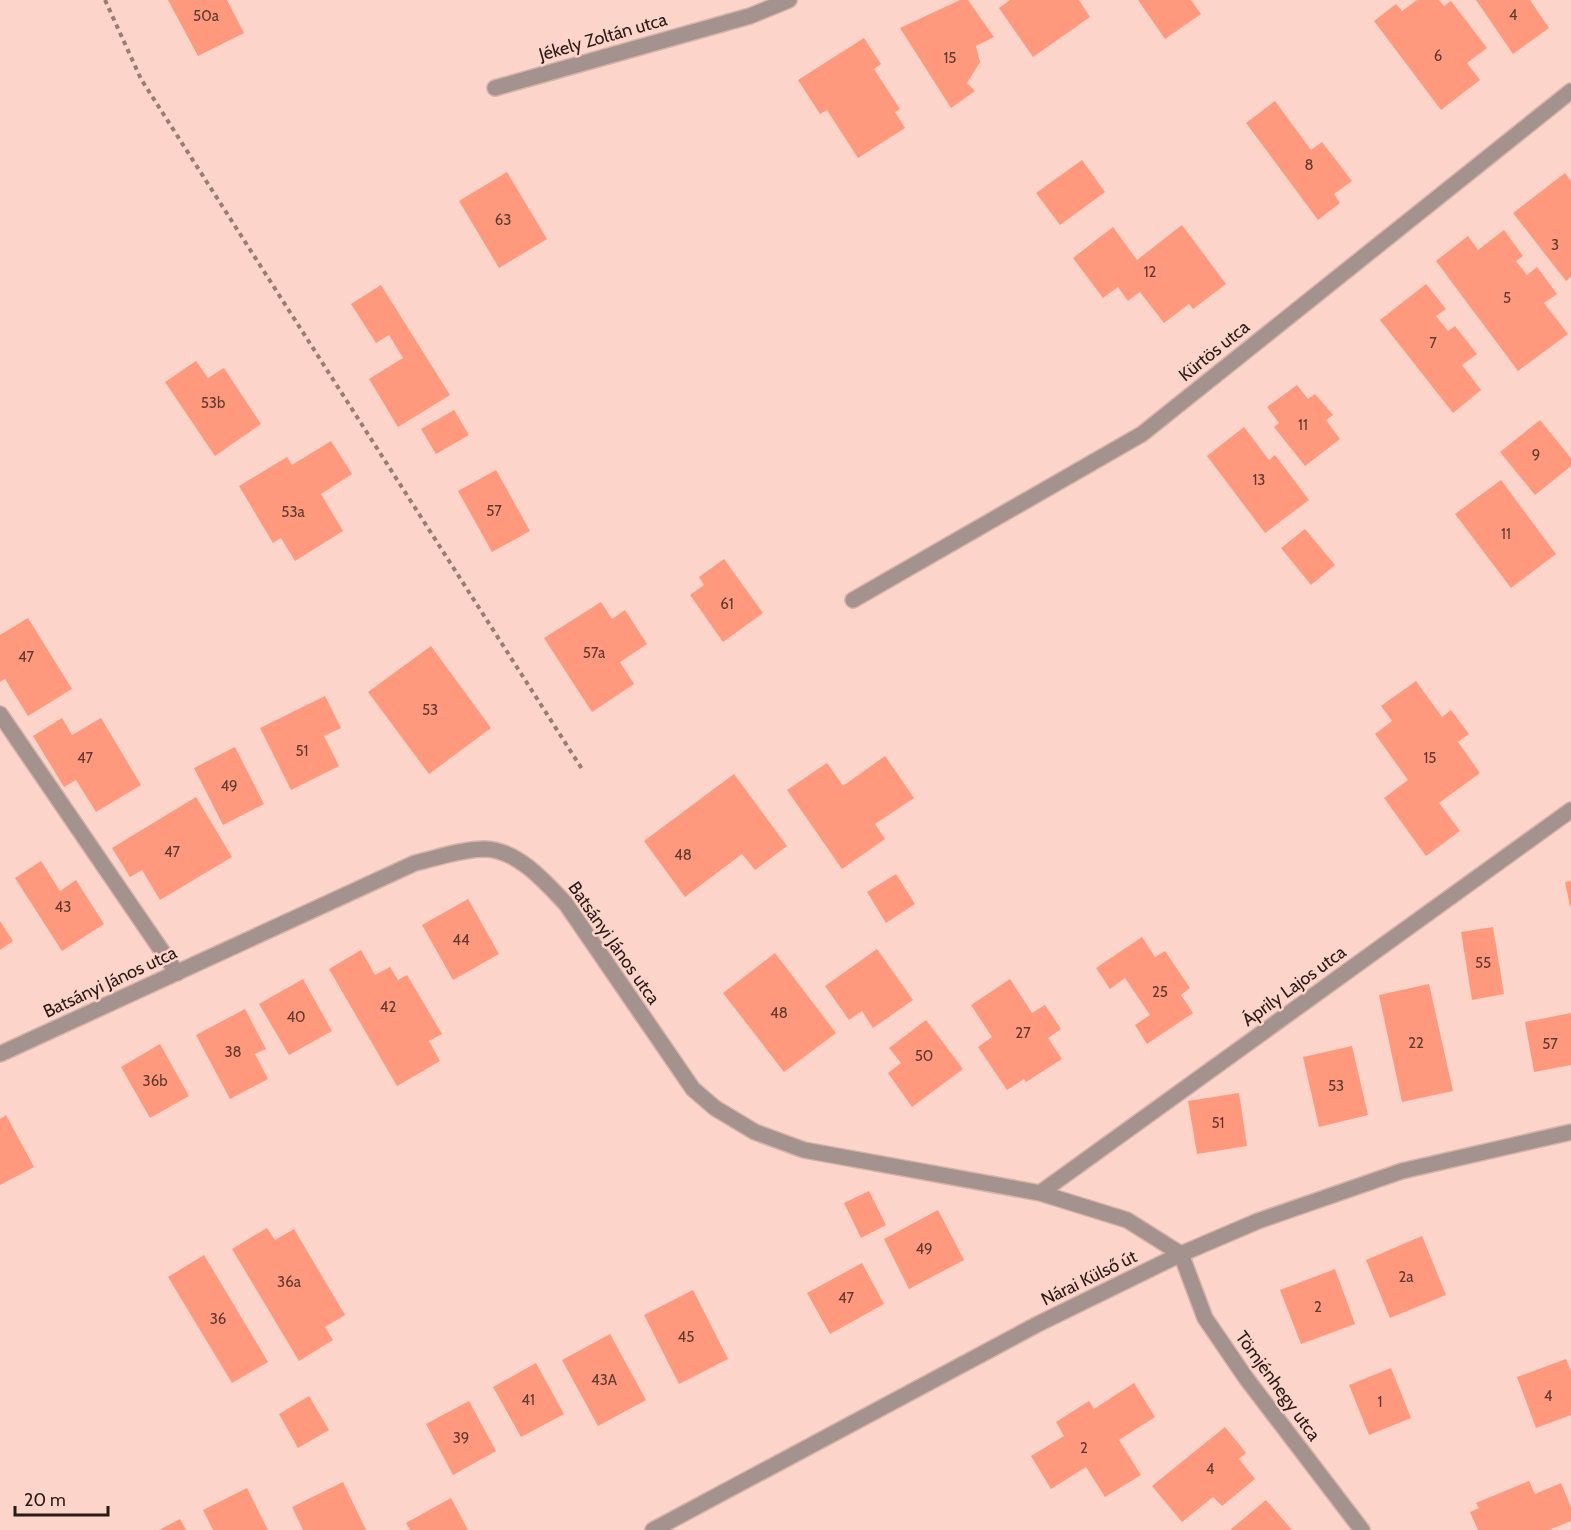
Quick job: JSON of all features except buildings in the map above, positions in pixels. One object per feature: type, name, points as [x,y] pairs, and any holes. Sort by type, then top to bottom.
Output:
[{"type":"street","name":"Jékely Zoltán utca","points":[[495,88],[750,15],[789,0]]},
{"type":"street","name":"Kürtös utca","points":[[853,600],[1142,434],[1571,91]]},
{"type":"street","points":[[0,714],[177,973]]},
{"type":"street","name":"Áprily Lajos utca","points":[[1040,1193],[1571,810]]},
{"type":"street","name":"Batsányi János utca","points":[[0,1054],[415,863],[486,849],[514,858],[540,878],[566,904],[675,1066],[693,1089],[715,1108],[755,1132],[804,1150],[1040,1193],[1127,1220],[1181,1254]]},
{"type":"street","name":"Nárai Külső út","points":[[653,1530],[1038,1324],[1181,1254],[1258,1221],[1392,1174],[1501,1146],[1571,1132]]},
{"type":"street","name":"Tömjénhegy utca","points":[[1181,1254],[1205,1318],[1246,1378],[1362,1530]]},
{"type":"path","points":[[105,0],[141,79],[582,769]]}]
